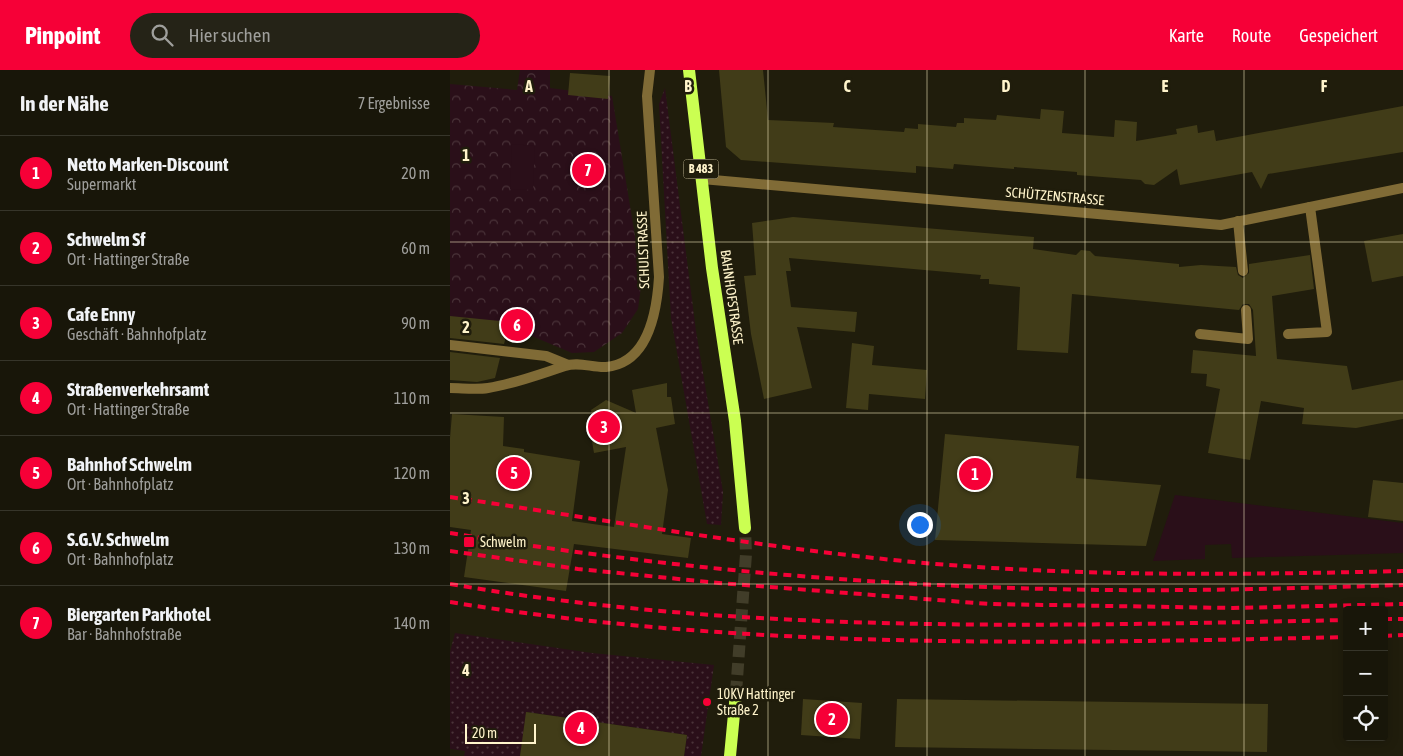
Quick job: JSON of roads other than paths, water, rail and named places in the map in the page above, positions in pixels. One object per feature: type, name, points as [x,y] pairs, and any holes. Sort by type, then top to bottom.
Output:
[{"type":"main road","name":"BAHNHOFSTRASSE","points":[[688,70],[734,421],[745,528]]},
{"type":"main road","points":[[730,756],[736,693]]},
{"type":"street","name":"SCHULSTRASSE","points":[[568,364],[608,367],[629,359],[643,344],[652,326],[657,303],[659,276],[647,96],[650,70]]},
{"type":"street","name":"SCHÜTZENSTRASSE","points":[[702,179],[1221,225],[1403,188]]},
{"type":"street","points":[[1288,334],[1327,332],[1310,207]]},
{"type":"street","points":[[1238,221],[1243,271]]},
{"type":"street","points":[[1200,334],[1248,339],[1246,310]]},
{"type":"street","points":[[450,345],[546,356],[568,364]]},
{"type":"street","points":[[450,388],[487,388],[568,364]]},
{"type":"tunnel","points":[[736,693],[746,554],[745,528]]},
{"type":"railway","points":[[450,497],[789,548],[965,566],[1153,574],[1403,571]]},
{"type":"railway","points":[[450,533],[614,557],[862,581],[1027,588],[1147,590],[1403,585]]},
{"type":"railway","points":[[450,551],[578,569],[719,583],[989,604],[1233,608],[1403,604]]},
{"type":"railway","points":[[450,584],[561,600],[673,612],[785,619],[1010,625],[1343,620]]},
{"type":"railway","points":[[450,602],[562,618],[673,629],[785,636],[1010,642],[1343,637]]},
{"type":"railway","points":[[1388,619],[1403,619]]},
{"type":"railway","points":[[1388,636],[1403,635]]},
{"type":"place","name":"Biergarten Parkhotel","points":[[588,170]]},
{"type":"place","name":"S.G.V. Schwelm","points":[[517,325]]},
{"type":"place","name":"Cafe Enny","points":[[604,427]]},
{"type":"place","name":"Bahnhof Schwelm","points":[[514,473]]},
{"type":"place","name":"Netto Marken-Discount","points":[[975,474]]},
{"type":"place","name":"Schwelm","points":[[469,542]]},
{"type":"place","name":"10KV Hattinger Straße 2","points":[[707,702]]},
{"type":"place","name":"Schwelm Sf","points":[[832,719]]},
{"type":"place","name":"Straßenverkehrsamt","points":[[581,728]]}]
